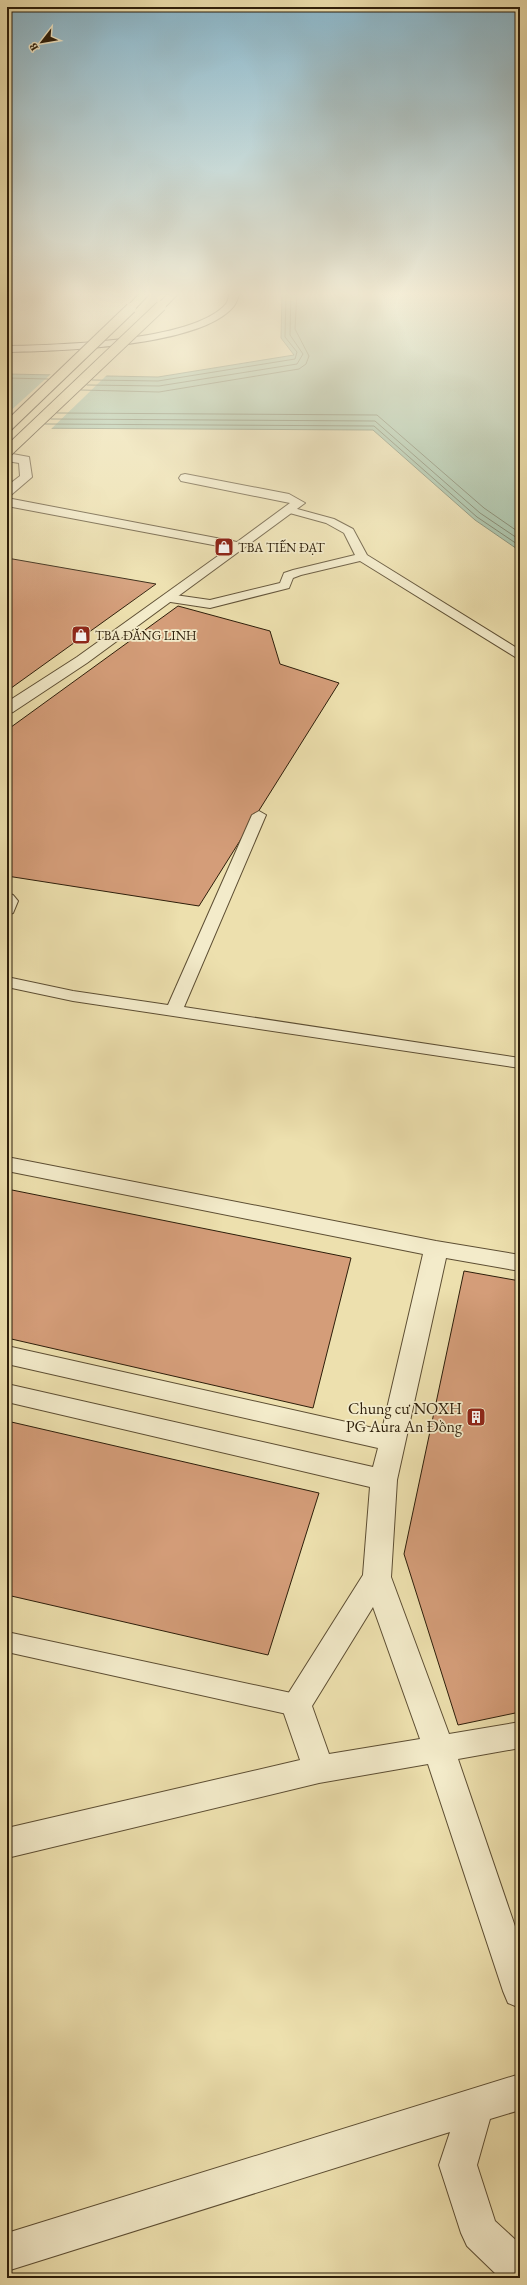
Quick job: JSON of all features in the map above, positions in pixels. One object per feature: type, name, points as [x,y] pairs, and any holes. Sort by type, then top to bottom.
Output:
[{"type":"highway","points":[[7,427],[37,399]]},
{"type":"highway","points":[[7,452],[63,399]]},
{"type":"street","points":[[7,457],[25,460],[26,477],[7,492]]},
{"type":"street","points":[[7,709],[82,660],[299,503],[289,498],[185,478]]},
{"type":"street","points":[[7,502],[240,546]]},
{"type":"street","points":[[7,1164],[436,1249],[520,1264]]},
{"type":"street","points":[[436,1249],[384,1480],[378,1576],[440,1749],[520,1991]]},
{"type":"street","points":[[7,1355],[393,1442]]},
{"type":"street","points":[[7,1393],[384,1480]]},
{"type":"street","points":[[319,1769],[296,1705],[378,1576]]},
{"type":"street","points":[[7,1843],[319,1769],[520,1735]]},
{"type":"street","points":[[7,2252],[520,2092]]},
{"type":"street","points":[[476,2106],[458,2165],[480,2233],[520,2270]]},
{"type":"lane","points":[[290,510],[330,521],[349,531],[362,557],[520,656]]},
{"type":"lane","points":[[168,598],[210,604],[285,585],[288,576],[297,572],[362,557]]},
{"type":"lane","points":[[174,1012],[259,815]]},
{"type":"lane","points":[[7,898],[10,901],[7,910]]},
{"type":"lane","points":[[7,982],[73,996],[174,1012],[520,1063]]},
{"type":"lane","points":[[7,1642],[296,1705]]},
{"type":"water","points":[[7,399],[520,399],[520,551],[475,520],[373,430],[7,428]]},
{"type":"pier","points":[[24,399],[82,399],[50,430],[7,430],[7,414]]},
{"type":"building","points":[[7,558],[156,584],[7,691]]},
{"type":"building","points":[[178,606],[270,631],[280,664],[339,683],[199,906],[7,876],[7,730]]},
{"type":"building","points":[[7,1189],[351,1258],[313,1408],[7,1338]]},
{"type":"building","name":"Chung cư NOXH PG Aura An Đồng","points":[[464,1271],[520,1281],[520,1712],[458,1725],[404,1554]]},
{"type":"building","points":[[7,1421],[319,1493],[268,1655],[7,1595]]},
{"type":"place","name":"TBA TIẾN ĐẠT","points":[[224,547]]},
{"type":"place","name":"TBA ĐĂNG LINH","points":[[81,635]]},
{"type":"place","name":"Chung cư NOXH PG Aura An Đồng","points":[[476,1417]]}]
